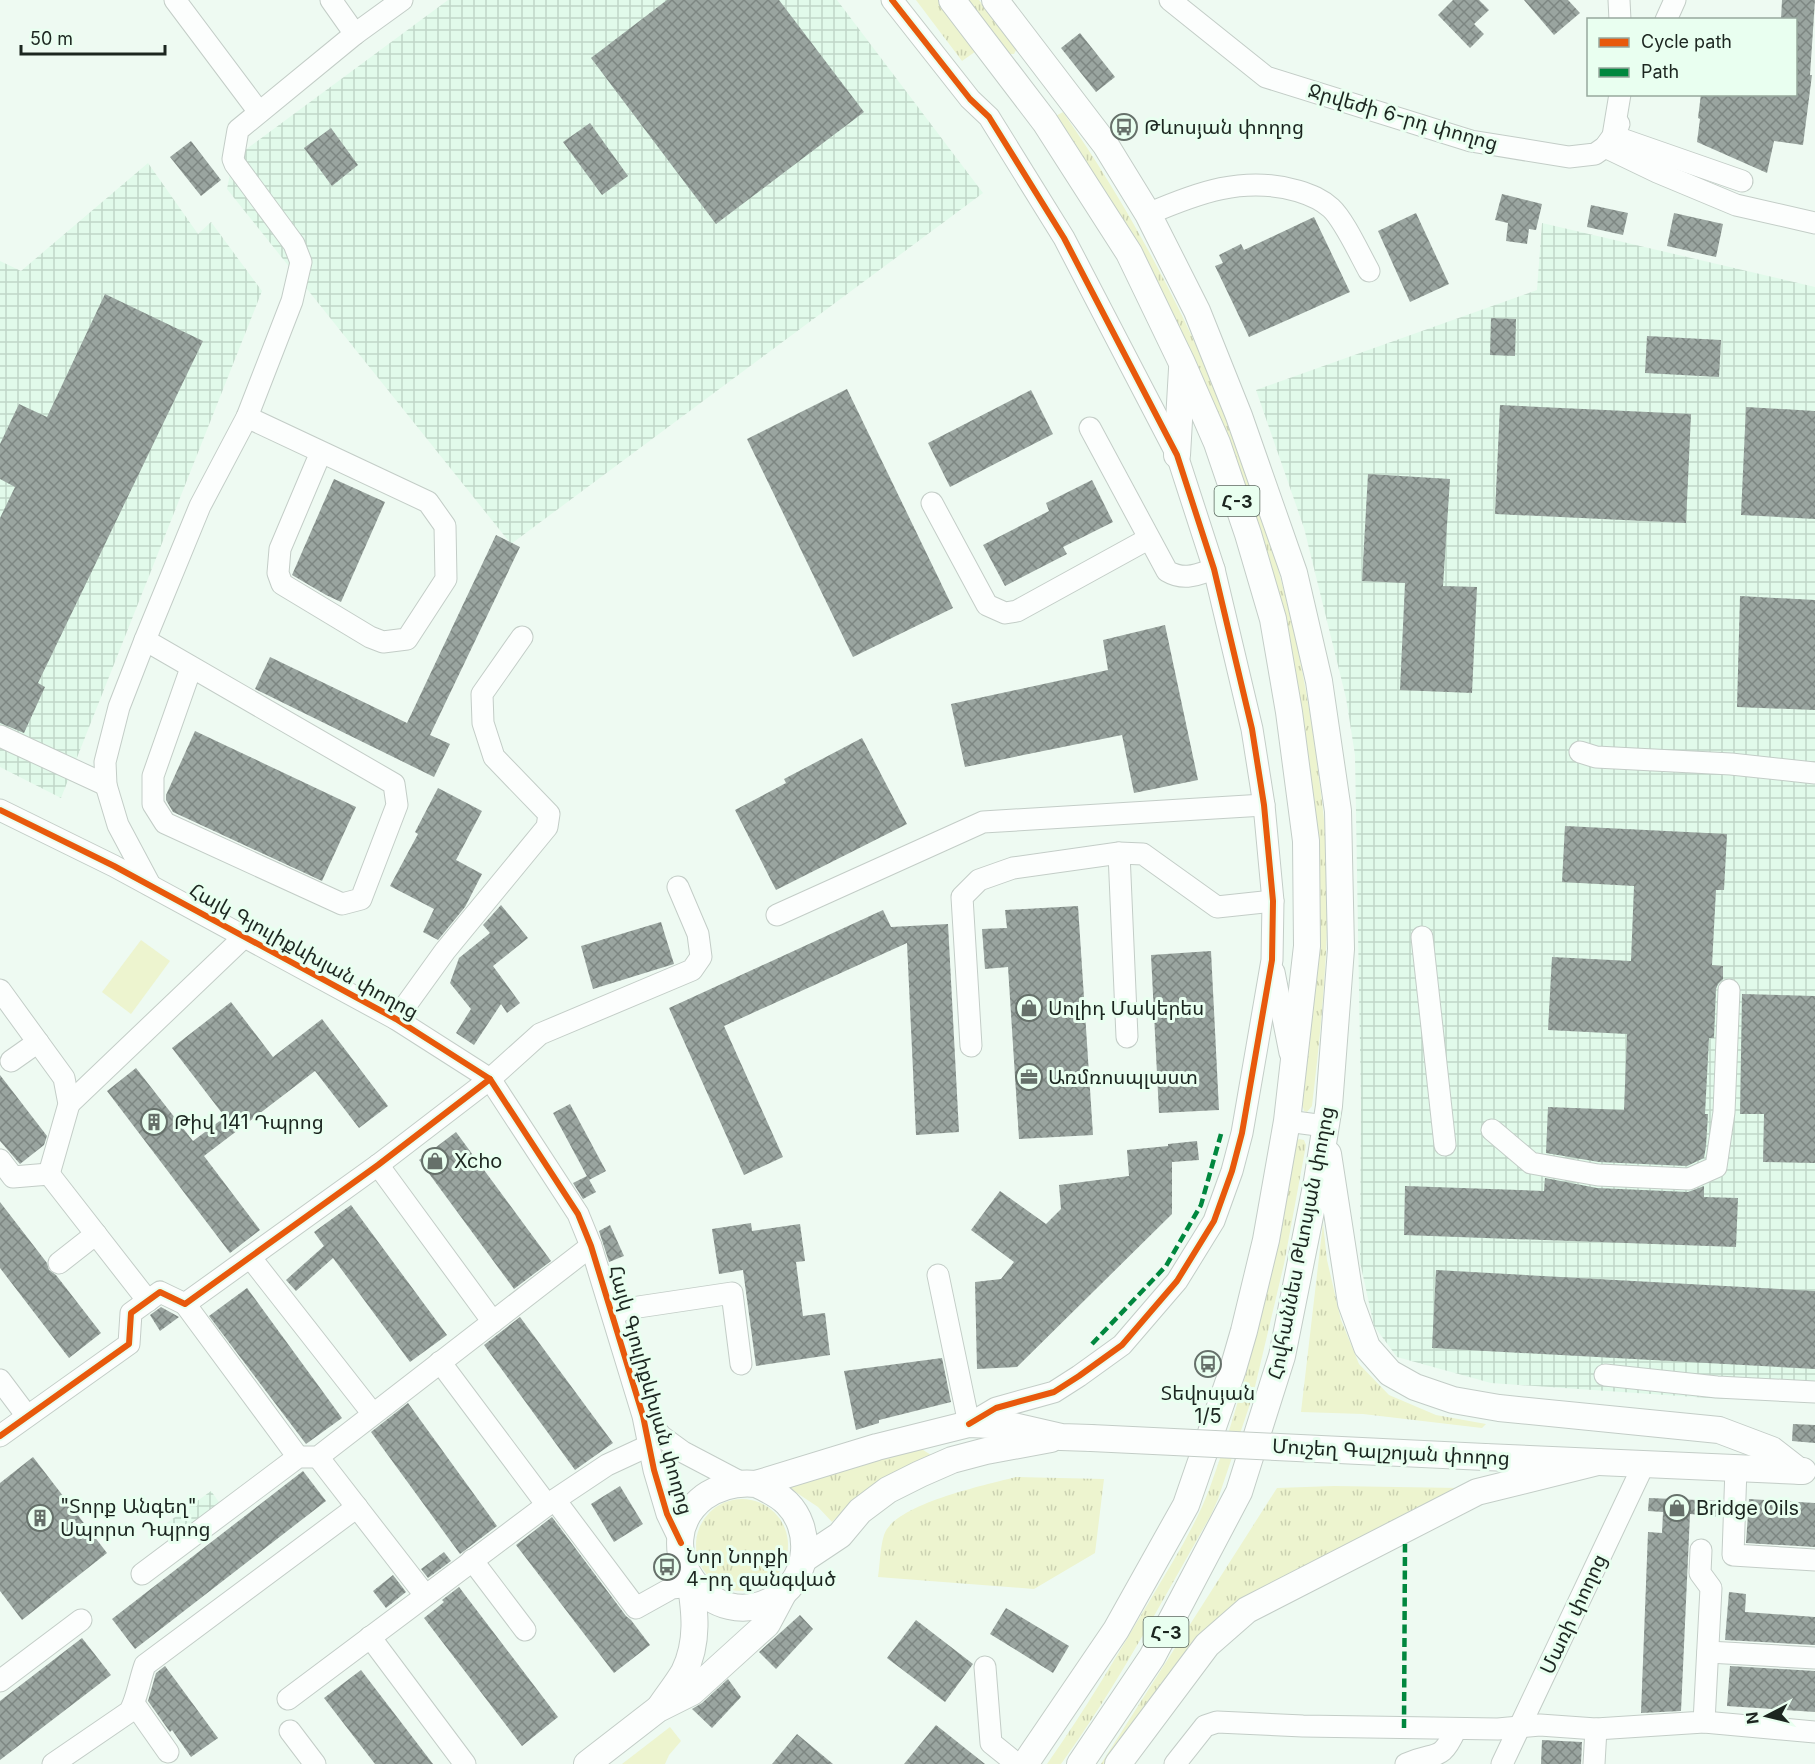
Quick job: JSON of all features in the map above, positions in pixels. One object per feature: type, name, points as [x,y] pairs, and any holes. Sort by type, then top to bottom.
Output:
[{"type":"main road","name":"Հովհաննես Թևոսյան փողոց","points":[[952,0],[1045,122],[1128,254],[1182,363],[1217,443],[1248,534],[1273,620],[1289,712],[1306,853],[1306,946],[1287,1121],[1266,1240],[1244,1331],[1226,1392],[1186,1505],[1116,1630],[1025,1764]]},
{"type":"main road","name":"Հովհաննես Թևոսյան փողոց","points":[[995,0],[1105,144],[1148,214],[1197,311],[1239,416],[1294,573],[1319,681],[1338,811],[1341,949],[1329,1106],[1317,1181],[1282,1356],[1239,1492],[1152,1657],[1080,1764]]},
{"type":"main road","points":[[999,60],[1014,62],[1022,57],[1025,40]]},
{"type":"main road","points":[[1045,122],[1043,102],[1052,95],[1071,101]]},
{"type":"main road","points":[[1177,454],[1182,363]]},
{"type":"main road","points":[[1325,1131],[1351,1303],[1367,1347],[1390,1373],[1414,1387],[1453,1400],[1499,1408],[1719,1430],[1772,1450],[1807,1472]]},
{"type":"main road","name":"Մուշեղ Գալշոյան փողոց","points":[[749,1483],[969,1424],[1013,1426],[1061,1437],[1807,1472]]},
{"type":"main road","points":[[804,1559],[840,1535],[860,1511],[888,1490],[920,1474],[952,1460],[986,1451],[1061,1437]]},
{"type":"main road","points":[[1118,1764],[1207,1645],[1247,1611],[1477,1492],[1598,1462]]},
{"type":"main road","points":[[587,1764],[658,1709],[692,1692],[767,1624],[783,1594],[793,1583],[804,1559],[805,1542],[802,1527],[796,1514],[776,1494],[749,1483],[712,1492],[699,1502],[684,1520],[681,1543],[696,1625],[692,1653],[684,1672],[658,1709]]},
{"type":"main road","points":[[690,1583],[706,1596],[726,1606],[742,1608],[770,1602],[783,1594]]},
{"type":"street","points":[[175,0],[259,112]]},
{"type":"street","points":[[332,0],[355,34]]},
{"type":"street","points":[[150,885],[118,825],[106,785],[105,762],[119,707],[145,640],[200,506],[247,417],[292,301],[301,262],[294,244],[233,159],[238,130],[355,34],[402,0]]},
{"type":"street","points":[[892,0],[970,99],[989,117],[1064,238],[1177,454],[1214,569],[1251,729],[1264,805],[1273,901],[1272,960],[1233,1171],[1214,1221],[1177,1281],[1122,1345],[1054,1392],[996,1408],[969,1424],[938,1275]]},
{"type":"street","name":"Ջրվեժի 6-րդ փողոց","points":[[1170,0],[1266,77],[1471,141],[1569,157],[1595,154],[1609,142]]},
{"type":"street","points":[[1619,0],[1620,18]]},
{"type":"street","points":[[1667,18],[1675,0]]},
{"type":"street","points":[[1609,142],[1620,96]]},
{"type":"street","points":[[1609,142],[1631,96]]},
{"type":"street","points":[[1609,142],[1742,181]]},
{"type":"street","points":[[1609,142],[1657,172],[1737,205],[1815,223]]},
{"type":"street","points":[[1148,214],[1182,200],[1230,186],[1255,183],[1287,188],[1317,197],[1332,209],[1369,271]]},
{"type":"street","points":[[247,417],[429,502],[445,526],[446,579],[407,639],[383,642],[370,637],[282,584],[278,573],[280,549],[321,452]]},
{"type":"street","points":[[1090,428],[1167,571],[1176,576],[1188,577],[1214,569]]},
{"type":"street","points":[[932,503],[987,605],[1005,613],[1017,610],[1148,539]]},
{"type":"street","points":[[396,1019],[445,951],[547,827],[549,814],[494,757],[483,723],[482,694],[522,637]]},
{"type":"street","points":[[145,640],[394,784],[397,805],[361,899],[342,904],[165,823],[153,804],[153,776],[191,668]]},
{"type":"street","points":[[0,736],[106,785]]},
{"type":"street","points":[[1580,752],[1596,757],[1731,764],[1815,773]]},
{"type":"street","points":[[777,915],[983,822],[1264,805]]},
{"type":"street","name":"Հայկ Գյուլիքևխյան փողոց","points":[[0,810],[150,885],[396,1019],[490,1079],[578,1214],[591,1246],[643,1416],[648,1446],[667,1514],[681,1543]]},
{"type":"street","points":[[971,1046],[962,897],[979,880],[1012,868],[1119,853],[1143,854],[1216,908],[1273,901]]},
{"type":"street","points":[[1119,853],[1126,1037]]},
{"type":"street","points":[[185,1304],[378,1165],[490,1079],[540,1034],[692,970],[701,957],[698,934],[678,887]]},
{"type":"street","points":[[69,1104],[244,937]]},
{"type":"street","points":[[1422,937],[1444,1145]]},
{"type":"street","points":[[1272,960],[1294,1073]]},
{"type":"street","points":[[0,990],[64,1078],[69,1104],[49,1174]]},
{"type":"street","points":[[1492,1130],[1531,1163],[1598,1175],[1689,1179],[1716,1167],[1724,1112],[1729,990]]},
{"type":"street","points":[[11,1061],[38,1042]]},
{"type":"street","points":[[1287,1121],[1325,1131]]},
{"type":"street","points":[[0,1160],[6,1181],[49,1174]]},
{"type":"street","points":[[378,1165],[493,1322]]},
{"type":"street","points":[[49,1174],[148,1301]]},
{"type":"street","points":[[59,1263],[96,1234]]},
{"type":"street","points":[[142,1574],[373,1414],[591,1246]]},
{"type":"street","points":[[250,1257],[373,1414]]},
{"type":"street","points":[[0,1436],[129,1344],[131,1313],[160,1292],[185,1304],[308,1457],[357,1508],[425,1595]]},
{"type":"street","points":[[613,1315],[625,1309],[732,1293],[741,1364]]},
{"type":"street","points":[[440,1362],[636,1608],[672,1588],[690,1583]]},
{"type":"street","points":[[1605,1375],[1717,1387],[1815,1392]]},
{"type":"street","points":[[0,1380],[27,1416]]},
{"type":"street","name":"Հայկ Գյուլիքևխյան փողոց","points":[[643,1416],[661,1436],[683,1452],[749,1483]]},
{"type":"street","points":[[288,1699],[551,1503],[607,1465],[648,1446]]},
{"type":"street","name":"Մառի փողոց","points":[[1502,1764],[1644,1464]]},
{"type":"street","points":[[1736,1468],[1733,1555],[1815,1560]]},
{"type":"street","points":[[53,1764],[129,1712],[135,1705],[145,1665],[357,1508]]},
{"type":"street","points":[[1701,1550],[1700,1572],[1711,1588],[1704,1722]]},
{"type":"street","points":[[472,1560],[525,1630]]},
{"type":"street","points":[[0,1681],[81,1620]]},
{"type":"street","points":[[370,1637],[465,1764]]},
{"type":"street","points":[[1708,1652],[1815,1658]]},
{"type":"street","points":[[985,1668],[991,1743],[1017,1764]]},
{"type":"street","points":[[135,1705],[168,1752]]},
{"type":"street","points":[[1175,1764],[1205,1726],[1217,1722],[1456,1729],[1520,1728],[1540,1725],[1596,1729],[1704,1722],[1815,1732]]},
{"type":"street","points":[[1406,1764],[1435,1756],[1446,1750],[1456,1729]]},
{"type":"street","points":[[1594,1764],[1596,1729]]},
{"type":"street","points":[[290,1731],[315,1764]]},
{"type":"shaded area","points":[[448,0],[837,0],[983,193],[511,544],[227,189],[233,159]]},
{"type":"shaded area","points":[[148,163],[198,234],[211,222],[262,291],[61,798],[0,767],[0,261],[21,271]]},
{"type":"shaded area","points":[[1542,223],[1815,287],[1815,1402],[1709,1398],[1491,1383],[1397,1357],[1374,1326],[1360,1262],[1361,1104],[1355,755],[1346,698],[1304,528],[1256,390],[1537,290]]},
{"type":"shaded area","points":[[211,1491],[221,1505],[171,1543],[160,1528]]},
{"type":"green space","points":[[916,0],[940,0],[979,49],[962,61]]},
{"type":"green space","points":[[967,0],[979,0],[1013,44],[1016,50],[1014,54],[1010,54]]},
{"type":"green space","points":[[1063,112],[1110,185],[1154,261],[1193,338],[1227,418],[1257,500],[1282,584],[1302,668],[1316,754],[1327,853],[1324,980],[1312,1106],[1307,1112],[1304,1111],[1302,1104],[1312,1000],[1264,554],[1054,117]]},
{"type":"green space","points":[[141,940],[170,961],[131,1014],[102,992]]},
{"type":"green space","points":[[1299,1139],[1304,1140],[1306,1145],[1284,1264],[1253,1395],[1218,1499],[1102,1704],[1061,1764],[1047,1764],[1100,1684],[1165,1575],[1203,1505],[1224,1448],[1249,1362],[1270,1274],[1295,1142]]},
{"type":"green space","points":[[1323,1223],[1327,1260],[1341,1320],[1359,1364],[1389,1395],[1436,1415],[1486,1424],[1482,1428],[1363,1414],[1301,1412]]},
{"type":"green space","points":[[920,1448],[931,1455],[866,1492],[832,1522],[818,1507],[785,1485]]},
{"type":"green space","points":[[1016,1477],[1104,1479],[1095,1553],[1034,1589],[878,1577],[884,1535],[891,1524],[922,1505],[942,1497]]},
{"type":"green space","points":[[1334,1486],[1460,1488],[1275,1581],[1220,1617],[1185,1652],[1104,1764],[1101,1764],[1277,1488]]},
{"type":"green space","points":[[742,1499],[760,1503],[774,1513],[784,1527],[788,1545],[784,1563],[774,1577],[760,1587],[742,1591],[724,1587],[710,1577],[700,1563],[696,1545],[700,1527],[710,1513],[724,1503]]},
{"type":"green space","points":[[670,1727],[681,1741],[669,1755],[665,1764],[622,1764]]},
{"type":"building","points":[[667,0],[779,0],[864,112],[716,224],[591,58]]},
{"type":"building","points":[[1453,0],[1479,0],[1489,10],[1474,24],[1484,34],[1470,48],[1438,15]]},
{"type":"building","points":[[1524,0],[1568,0],[1580,13],[1554,35]]},
{"type":"building","points":[[1782,0],[1815,0],[1810,75],[1812,75],[1803,145],[1774,141],[1767,173],[1697,142],[1700,119],[1698,118],[1701,96],[1797,96],[1797,18],[1781,18]]},
{"type":"building","points":[[1080,33],[1115,77],[1096,92],[1061,48]]},
{"type":"building","points":[[590,123],[628,176],[602,195],[563,142]]},
{"type":"building","points":[[331,128],[358,165],[332,186],[304,148]]},
{"type":"building","points":[[191,141],[221,180],[201,196],[170,157]]},
{"type":"building","points":[[1502,194],[1542,204],[1536,230],[1529,229],[1527,244],[1506,241],[1508,223],[1495,220]]},
{"type":"building","points":[[1591,205],[1628,213],[1623,235],[1587,227]]},
{"type":"building","points":[[1416,213],[1449,284],[1410,302],[1378,231]]},
{"type":"building","points":[[1674,213],[1723,224],[1716,257],[1667,246]]},
{"type":"building","points":[[1314,217],[1350,292],[1249,337],[1215,266],[1223,263],[1219,255],[1241,244],[1244,250]]},
{"type":"building","points":[[105,294],[203,341],[38,683],[45,687],[24,733],[0,723],[0,518],[15,487],[0,479],[0,444],[19,404],[47,417]]},
{"type":"building","points":[[1491,318],[1516,319],[1515,356],[1490,355]]},
{"type":"building","points":[[1647,336],[1721,340],[1719,377],[1645,373]]},
{"type":"building","points":[[847,389],[953,608],[853,657],[747,439]]},
{"type":"building","points":[[1031,390],[1053,434],[950,487],[928,443]]},
{"type":"building","points":[[1500,405],[1691,414],[1686,523],[1495,514]]},
{"type":"building","points":[[1746,407],[1815,411],[1815,519],[1741,515]]},
{"type":"building","points":[[1368,474],[1450,479],[1443,586],[1477,587],[1472,693],[1400,690],[1405,583],[1362,581]]},
{"type":"building","points":[[334,479],[385,502],[341,602],[292,575]]},
{"type":"building","points":[[1092,480],[1113,522],[1063,547],[1067,554],[1005,586],[983,545],[1049,511],[1046,503]]},
{"type":"building","points":[[496,535],[520,547],[430,735],[450,744],[434,777],[255,689],[270,657],[407,723]]},
{"type":"building","points":[[1740,596],[1815,600],[1815,710],[1737,707]]},
{"type":"building","points":[[1165,625],[1198,780],[1134,793],[1122,735],[965,767],[951,704],[1108,670],[1103,640]]},
{"type":"building","points":[[195,731],[356,807],[322,881],[173,812],[166,800],[166,795]]},
{"type":"building","points":[[862,738],[907,824],[776,890],[735,810],[786,783],[784,779]]},
{"type":"building","points":[[438,788],[482,811],[456,860],[482,874],[465,907],[438,940],[423,932],[434,909],[390,886],[418,834],[415,832]]},
{"type":"building","points":[[1565,826],[1727,834],[1724,890],[1716,890],[1712,965],[1723,966],[1723,979],[1716,989],[1714,1038],[1709,1038],[1705,1114],[1708,1114],[1706,1146],[1704,1158],[1687,1166],[1599,1162],[1546,1153],[1548,1107],[1624,1110],[1627,1034],[1548,1030],[1552,957],[1631,961],[1634,886],[1562,882]]},
{"type":"building","points":[[501,905],[528,938],[493,966],[520,1003],[507,1013],[501,1004],[474,1045],[456,1033],[471,1009],[450,983],[459,958],[490,933],[483,925]]},
{"type":"building","points":[[1078,906],[1093,1135],[1019,1139],[1008,967],[985,969],[982,929],[1007,928],[1005,910]]},
{"type":"building","points":[[883,910],[891,927],[948,924],[959,1132],[916,1135],[907,943],[724,1026],[783,1157],[744,1175],[669,1008]]},
{"type":"building","points":[[661,922],[674,964],[593,989],[581,946]]},
{"type":"building","points":[[1211,951],[1219,1110],[1159,1113],[1151,955]]},
{"type":"building","points":[[1742,994],[1815,996],[1815,1163],[1763,1162],[1764,1114],[1740,1114]]},
{"type":"building","name":"Թիվ 141 Դպրոց","points":[[231,1002],[273,1057],[322,1019],[388,1106],[359,1128],[315,1071],[204,1156],[260,1230],[230,1253],[107,1091],[136,1068],[193,1141],[225,1117],[172,1048]]},
{"type":"building","points":[[0,1075],[47,1136],[44,1145],[20,1164],[0,1141]]},
{"type":"building","points":[[570,1104],[606,1171],[589,1180],[553,1113]]},
{"type":"building","points":[[456,1132],[551,1261],[514,1289],[419,1160]]},
{"type":"building","points":[[1197,1141],[1199,1160],[1172,1162],[1172,1214],[1017,1367],[977,1369],[975,1282],[1001,1279],[1014,1262],[971,1230],[1000,1191],[1046,1224],[1061,1209],[1059,1185],[1129,1176],[1127,1150]]},
{"type":"building","points":[[587,1176],[596,1192],[583,1199],[573,1183]]},
{"type":"building","points":[[1545,1178],[1597,1188],[1688,1192],[1704,1186],[1704,1197],[1738,1198],[1736,1247],[1404,1235],[1405,1186],[1544,1191]]},
{"type":"building","points":[[0,1202],[47,1263],[49,1270],[56,1275],[101,1333],[69,1358],[0,1268]]},
{"type":"building","points":[[351,1205],[447,1335],[410,1362],[333,1258],[296,1291],[286,1280],[324,1246],[314,1232]]},
{"type":"building","points":[[751,1223],[752,1231],[800,1224],[805,1261],[796,1262],[803,1316],[825,1313],[830,1355],[756,1366],[743,1270],[719,1274],[712,1229]]},
{"type":"building","points":[[610,1225],[624,1256],[609,1262],[599,1231]]},
{"type":"building","points":[[1436,1270],[1815,1291],[1815,1369],[1432,1348]]},
{"type":"building","points":[[247,1288],[342,1418],[306,1444],[209,1316]]},
{"type":"building","points":[[161,1307],[179,1317],[160,1331],[150,1315]]},
{"type":"building","points":[[520,1317],[613,1443],[575,1470],[484,1345]]},
{"type":"building","points":[[942,1358],[951,1402],[879,1420],[879,1423],[856,1430],[844,1371]]},
{"type":"building","points":[[408,1403],[497,1526],[460,1554],[371,1432]]},
{"type":"building","points":[[1793,1424],[1815,1425],[1815,1443],[1792,1441]]},
{"type":"building","name":"\"Տորք Անգեղ\" Սպորտ Դպրոց","points":[[33,1457],[107,1553],[22,1620],[0,1591],[0,1483]]},
{"type":"building","points":[[303,1471],[326,1501],[135,1649],[112,1619]]},
{"type":"building","points":[[620,1486],[643,1524],[614,1542],[591,1504]]},
{"type":"building","points":[[1649,1498],[1722,1501],[1722,1517],[1690,1514],[1681,1711],[1641,1713],[1648,1532],[1662,1533],[1663,1512],[1648,1511]]},
{"type":"building","points":[[1749,1499],[1815,1503],[1815,1547],[1746,1543]]},
{"type":"building","points":[[552,1517],[650,1645],[614,1673],[516,1545]]},
{"type":"building","points":[[444,1552],[451,1561],[428,1578],[421,1569]]},
{"type":"building","points":[[393,1575],[406,1592],[386,1608],[373,1591]]},
{"type":"building","points":[[459,1587],[558,1717],[522,1746],[424,1618]]},
{"type":"building","points":[[1729,1592],[1746,1594],[1745,1612],[1815,1617],[1815,1645],[1725,1640]]},
{"type":"building","points":[[1006,1608],[1069,1646],[1053,1673],[990,1634]]},
{"type":"building","points":[[800,1615],[813,1629],[776,1669],[759,1652]]},
{"type":"building","points":[[916,1620],[973,1664],[945,1702],[887,1658]]},
{"type":"building","points":[[82,1638],[111,1675],[0,1760],[0,1701]]},
{"type":"building","points":[[165,1666],[218,1738],[191,1757],[148,1701],[156,1673]]},
{"type":"building","points":[[1730,1666],[1815,1671],[1815,1712],[1727,1706]]},
{"type":"building","points":[[361,1670],[433,1764],[375,1764],[324,1698]]},
{"type":"building","points":[[728,1679],[741,1697],[712,1728],[692,1709]]},
{"type":"building","points":[[936,1725],[985,1764],[904,1764]]},
{"type":"building","points":[[797,1734],[833,1764],[772,1764]]},
{"type":"building","points":[[1542,1740],[1582,1742],[1581,1764],[1541,1764]]},
{"type":"marked path","points":[[1092,1344],[1166,1266],[1201,1205],[1221,1134]]},
{"type":"marked path","points":[[1404,1728],[1405,1544]]},
{"type":"cycle path","points":[[892,0],[970,99],[989,117],[1064,238],[1177,455],[1214,569],[1252,729],[1264,805],[1273,901],[1272,960],[1242,1133],[1232,1171],[1214,1221],[1177,1281],[1122,1345],[1054,1392],[996,1408],[969,1424]]},
{"type":"cycle path","points":[[0,810],[114,866],[396,1019],[490,1079],[578,1214],[591,1246],[643,1416],[654,1470],[667,1514],[681,1543]]},
{"type":"cycle path","points":[[0,1436],[129,1344],[131,1313],[160,1292],[185,1304],[378,1165],[490,1079]]},
{"type":"place","name":"Թևոսյան փողոց","points":[[1124,127]]},
{"type":"place","name":"Սոլիդ Մակերես","points":[[1029,1008]]},
{"type":"place","name":"Առմռոսպլաստ","points":[[1029,1077]]},
{"type":"place","name":"Թիվ 141 Դպրոց","points":[[154,1122]]},
{"type":"place","name":"Xcho","points":[[435,1161]]},
{"type":"place","name":"Տեվոսյան 1/5","points":[[1208,1364]]},
{"type":"place","name":"Bridge Oils","points":[[1677,1508]]},
{"type":"place","name":"\"Տորք Անգեղ\" Սպորտ Դպրոց","points":[[40,1518]]},
{"type":"place","name":"Նոր Նորքի 4-րդ զանգված","points":[[667,1567]]}]
